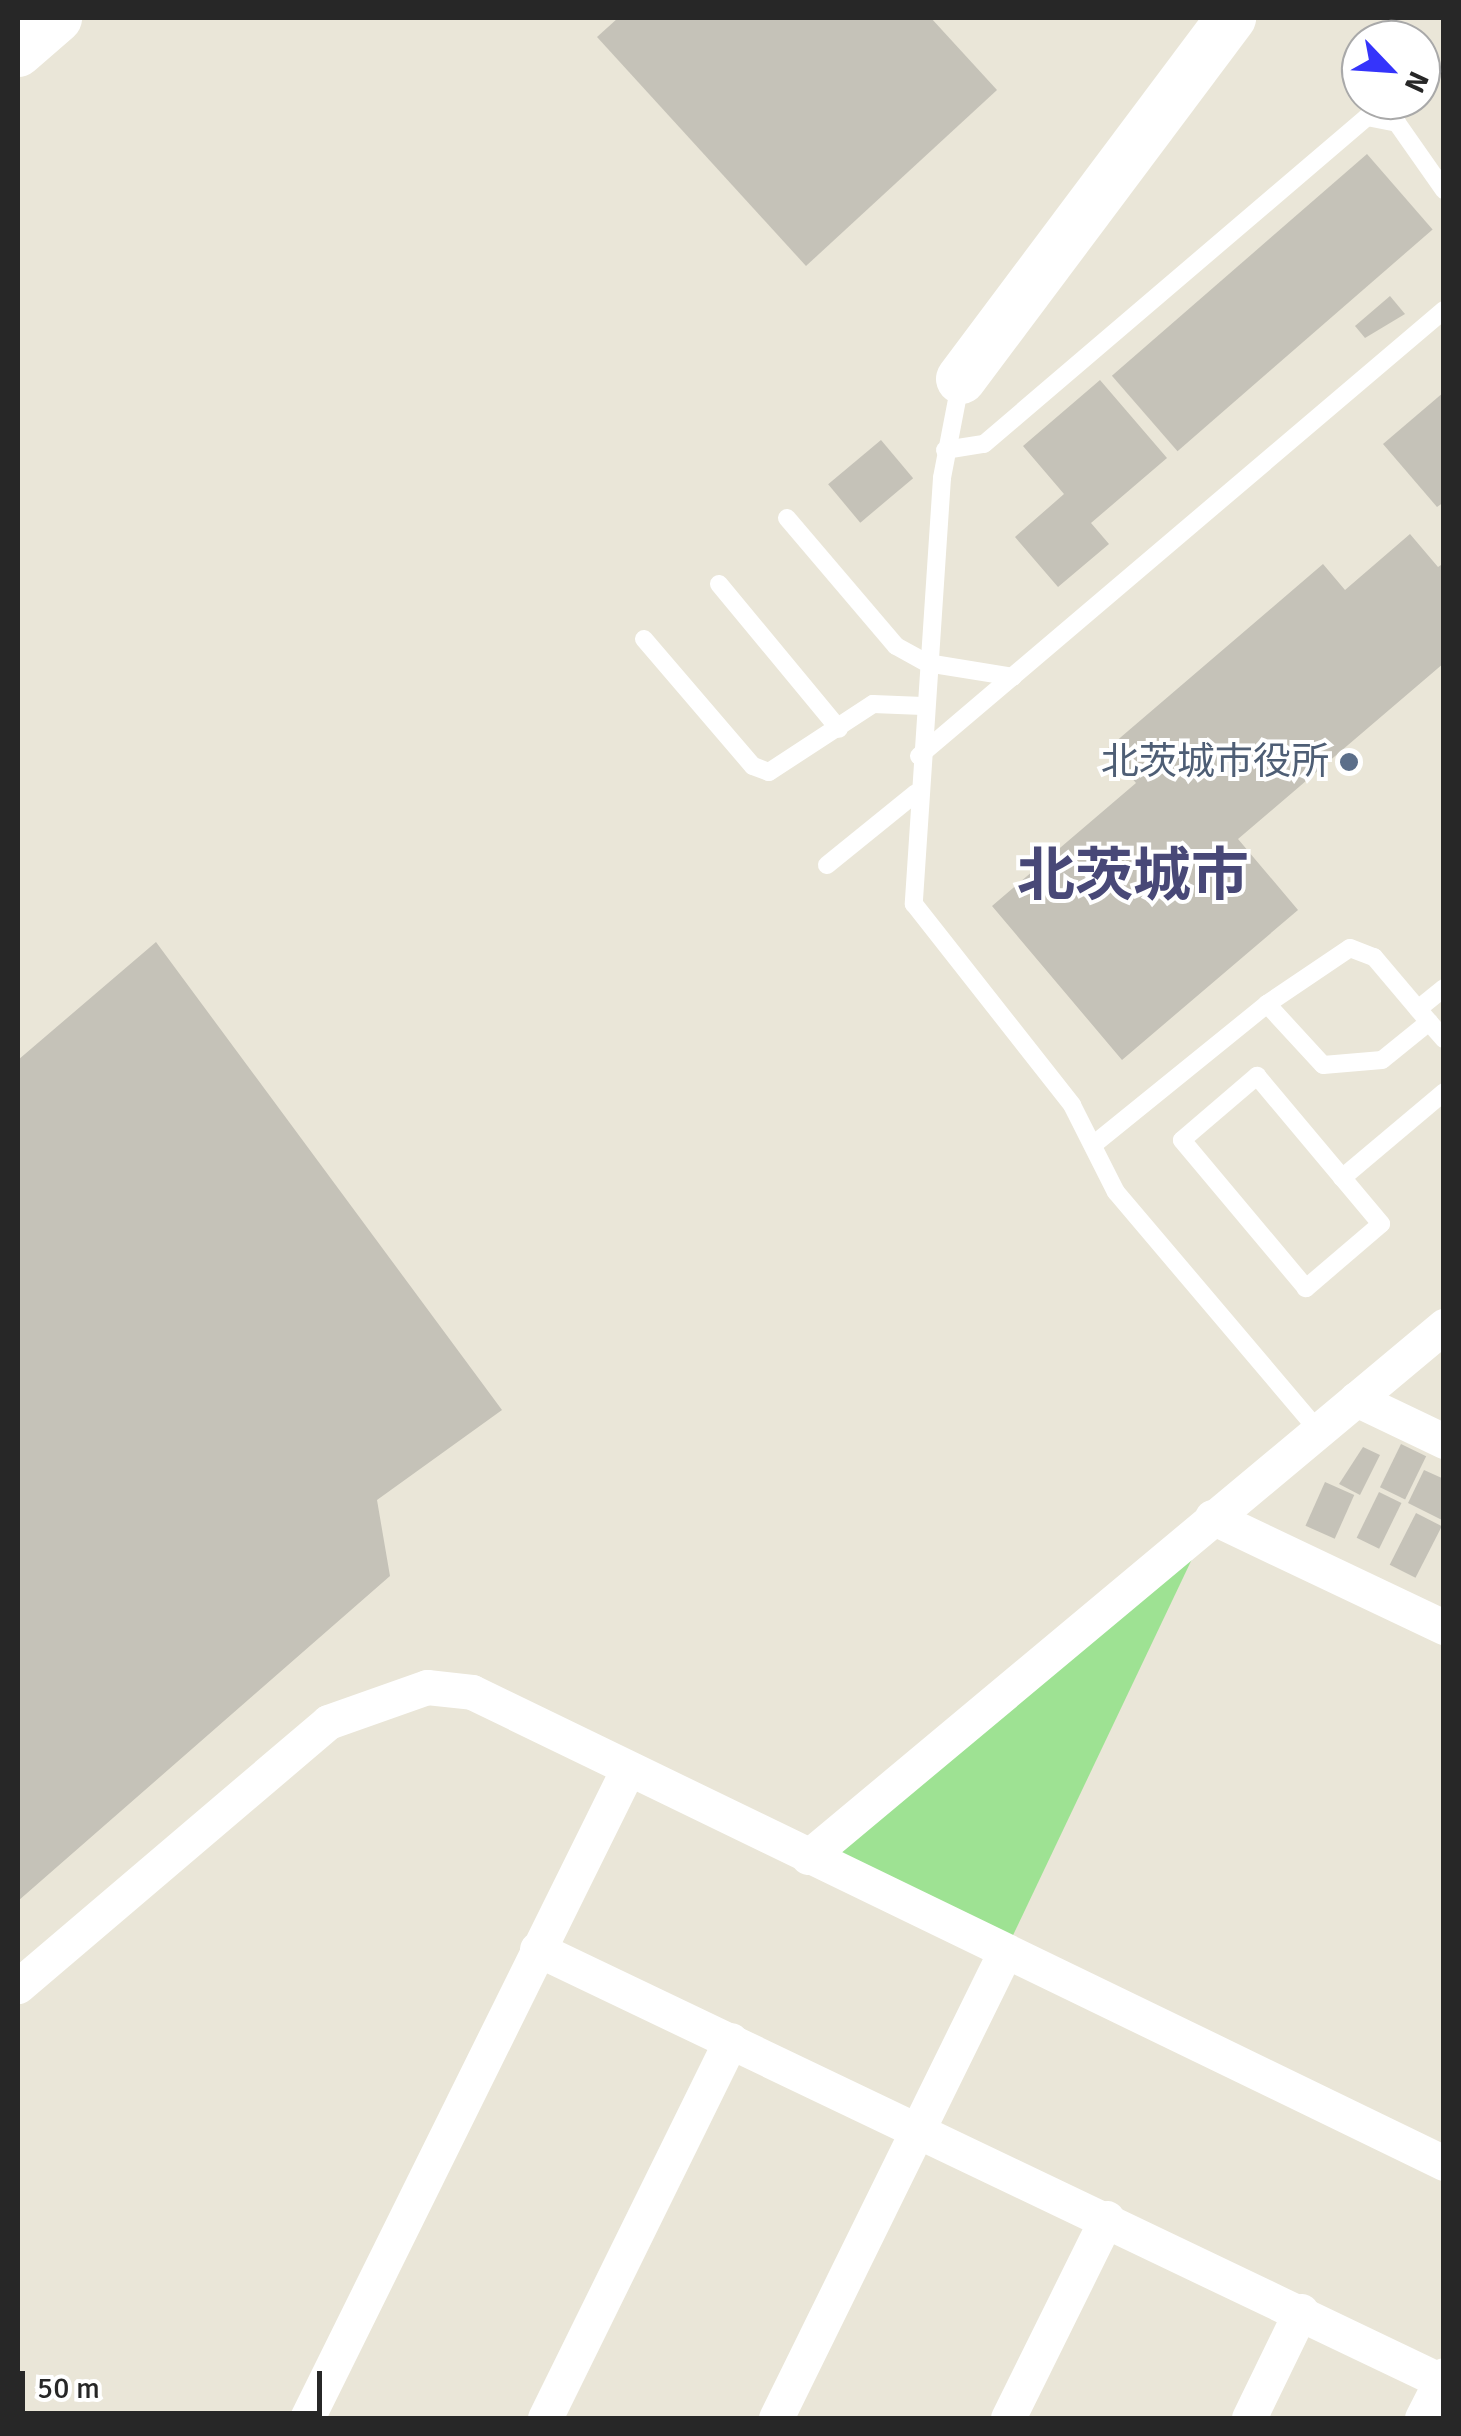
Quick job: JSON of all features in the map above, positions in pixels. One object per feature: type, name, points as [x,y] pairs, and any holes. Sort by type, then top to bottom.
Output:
[{"type":"street","points":[[18,52],[57,18]]},
{"type":"street","points":[[961,378],[1231,18]]},
{"type":"street","points":[[808,1858],[1444,1326]]},
{"type":"street","points":[[1356,1399],[1444,1441]]},
{"type":"street","points":[[1212,1518],[1444,1628]]},
{"type":"street","points":[[18,1986],[328,1722],[388,1695],[427,1686],[472,1692],[1444,2163]]},
{"type":"street","points":[[307,2418],[628,1769]]},
{"type":"street","points":[[537,1948],[918,2125],[1442,2378],[1422,2418]]},
{"type":"street","points":[[776,2418],[1005,1952]]},
{"type":"street","points":[[545,2418],[732,2040]]},
{"type":"street","points":[[1008,2418],[1107,2218]]},
{"type":"street","points":[[1249,2418],[1301,2311]]},
{"type":"lane","points":[[945,450],[984,444],[1367,117],[1397,124],[1444,190]]},
{"type":"lane","points":[[919,756],[1444,310]]},
{"type":"lane","points":[[961,378],[945,450],[916,792],[914,904],[1072,1105],[1116,1192],[1318,1430]]},
{"type":"lane","points":[[787,518],[896,646],[926,663],[1013,677]]},
{"type":"lane","points":[[718,584],[839,729]]},
{"type":"lane","points":[[644,639],[752,766],[785,770],[873,704],[924,706]]},
{"type":"lane","points":[[826,865],[916,792]]},
{"type":"lane","points":[[1093,1145],[1267,1004],[1350,948],[1374,957],[1444,1038]]},
{"type":"lane","points":[[1267,1004],[1322,1065],[1382,1060],[1444,988]]},
{"type":"lane","points":[[1256,1076],[1342,1178],[1381,1224],[1306,1288],[1182,1140],[1256,1076]]},
{"type":"lane","points":[[1342,1178],[1444,1092]]},
{"type":"green space","points":[[1212,1517],[1005,1952],[808,1857]]},
{"type":"building","points":[[618,18],[931,18],[997,90],[806,266],[597,37]]},
{"type":"building","points":[[1367,154],[1433,229],[1178,451],[1112,376]]},
{"type":"building","points":[[1390,296],[1405,314],[1365,338],[1355,326]]},
{"type":"building","points":[[1100,380],[1167,458],[1091,523],[1109,544],[1058,587],[1015,537],[1064,494],[1023,446]]},
{"type":"building","points":[[1444,392],[1444,502],[1437,507],[1383,444]]},
{"type":"building","points":[[881,440],[913,478],[860,523],[828,484]]},
{"type":"building","points":[[1410,534],[1438,567],[1444,563],[1444,663],[1238,839],[1298,910],[1122,1060],[992,906],[1136,783],[1107,749],[1323,564],[1345,590]]},
{"type":"building","points":[[156,942],[502,1410],[377,1500],[390,1576],[18,1901],[18,1060]]},
{"type":"building","points":[[1401,1444],[1426,1456],[1405,1499],[1380,1487]]},
{"type":"building","points":[[1363,1447],[1380,1455],[1360,1495],[1339,1484]]},
{"type":"building","points":[[1424,1470],[1444,1479],[1444,1521],[1408,1503]]},
{"type":"building","points":[[1325,1482],[1354,1495],[1335,1539],[1305,1526]]},
{"type":"building","points":[[1379,1492],[1401,1503],[1379,1549],[1357,1538]]},
{"type":"building","points":[[1416,1513],[1442,1526],[1416,1578],[1390,1565]]},
{"type":"place","name":"北茨城市役所","points":[[1349,762]]},
{"type":"district","name":"北茨城市","points":[[1133,876]]}]
